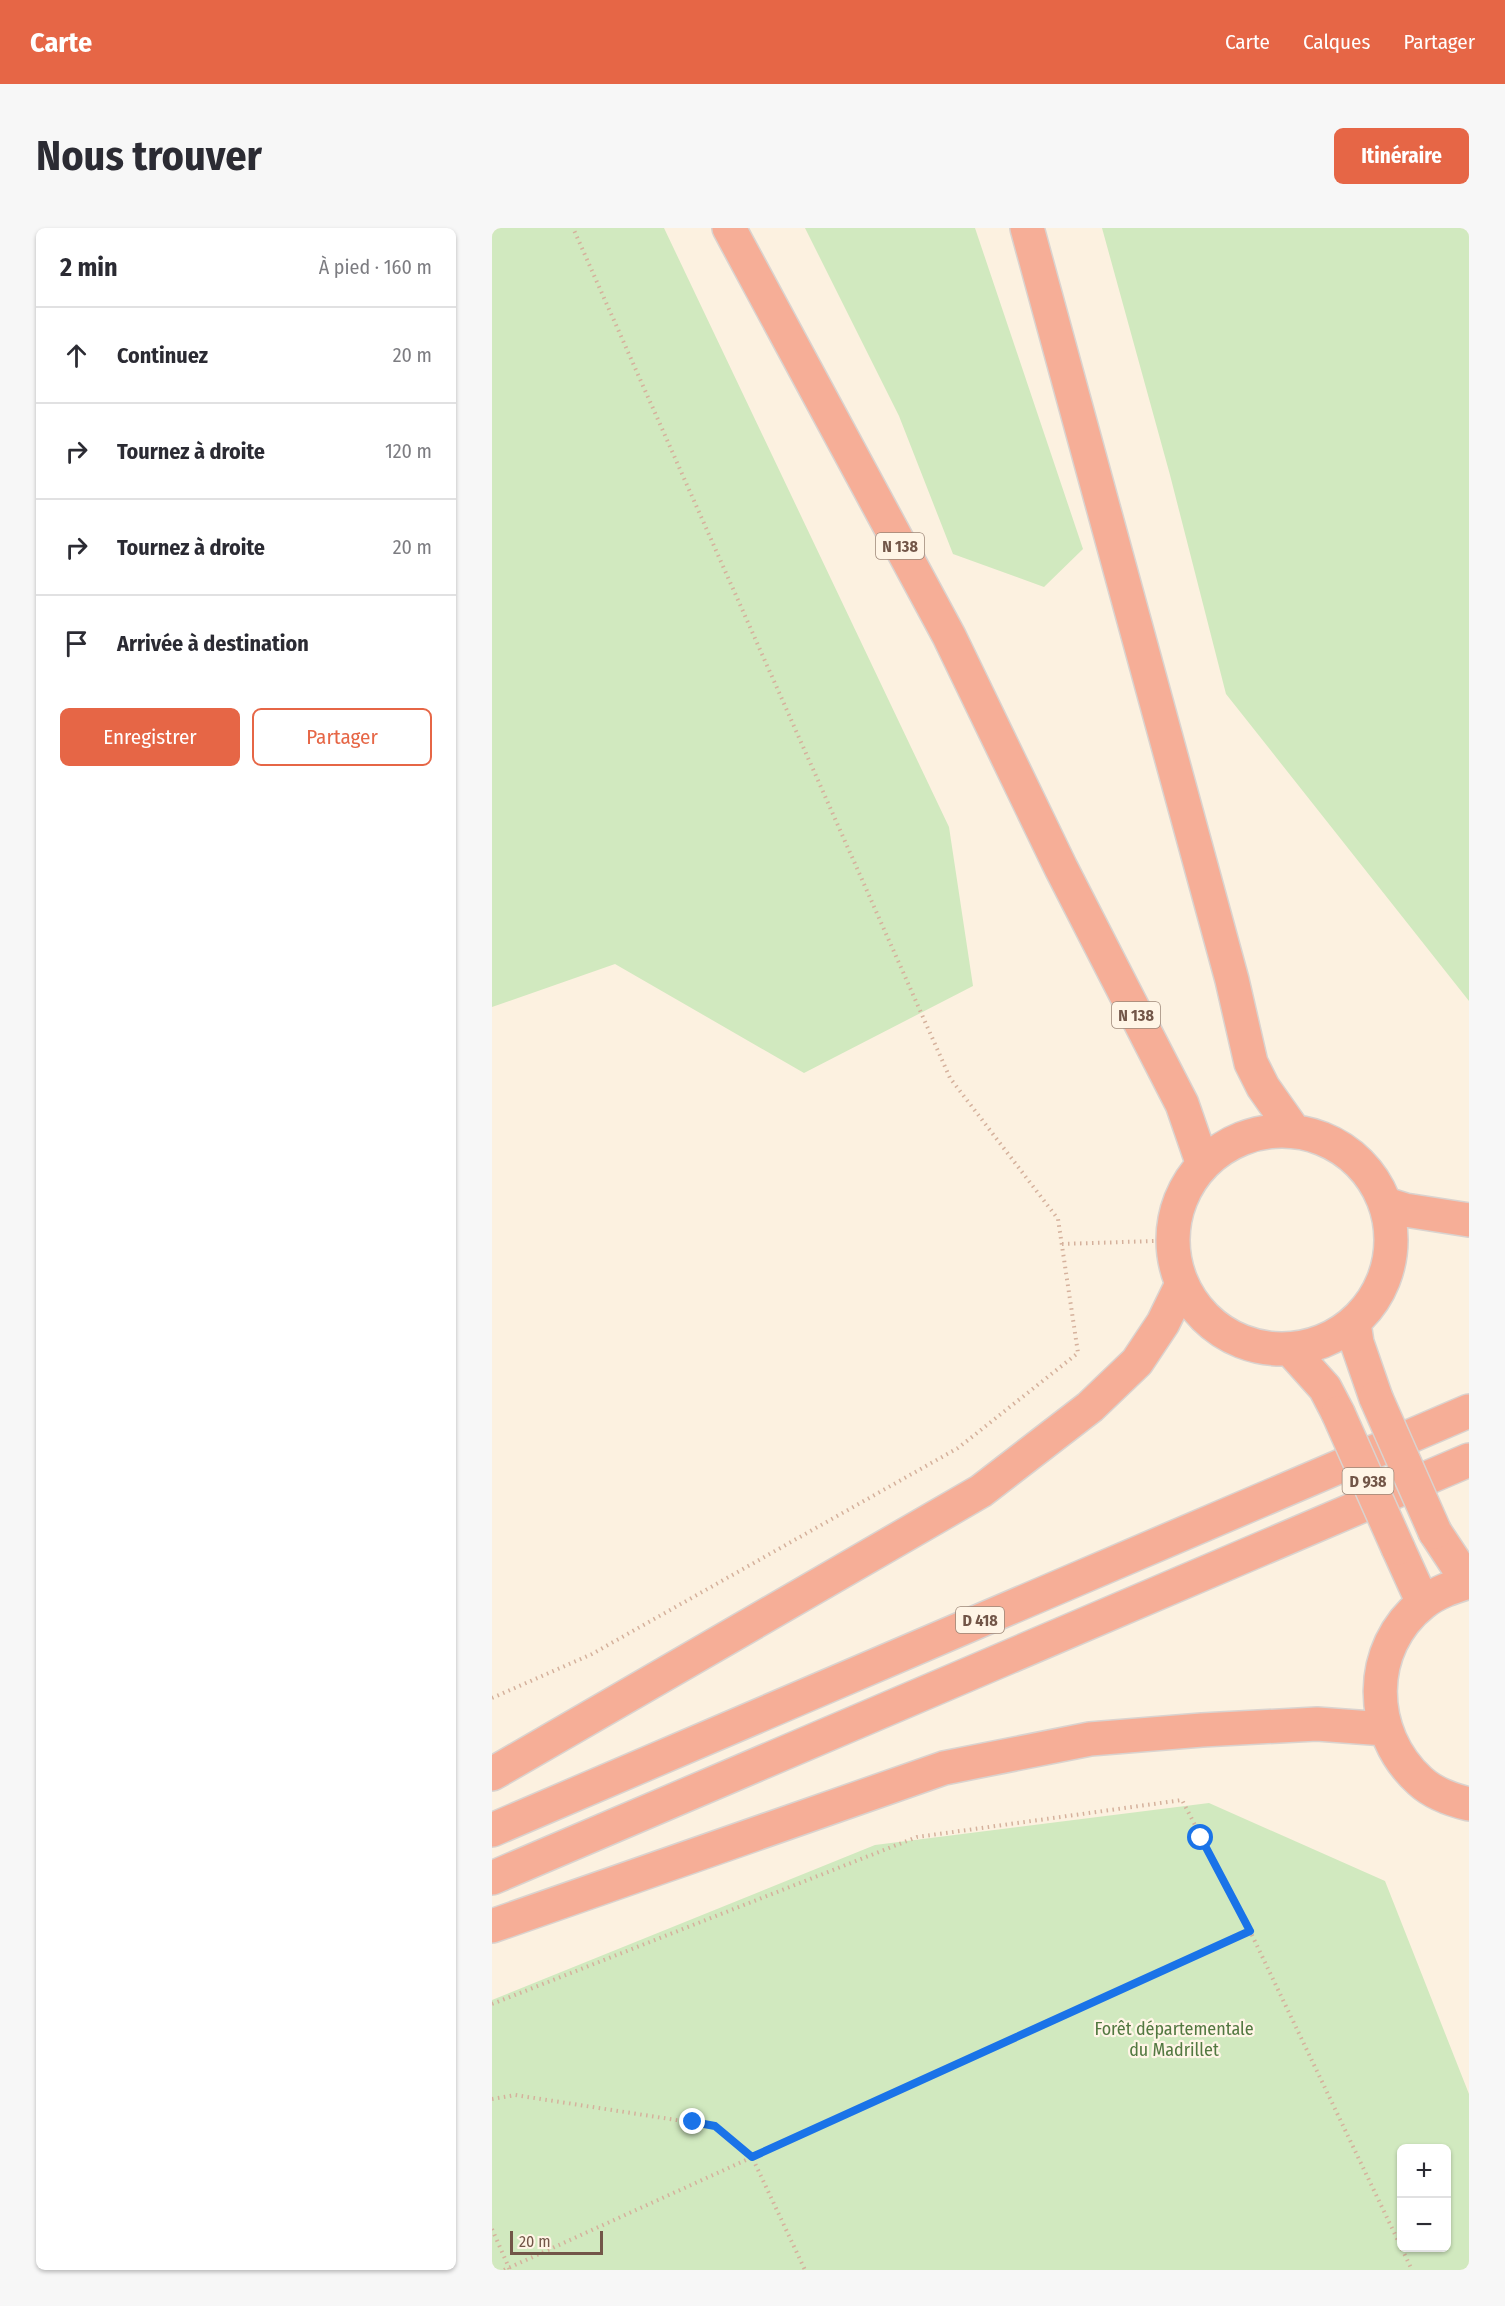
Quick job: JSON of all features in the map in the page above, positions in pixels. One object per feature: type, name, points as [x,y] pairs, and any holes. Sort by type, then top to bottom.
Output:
[{"type":"highway","name":"N 138","points":[[729,228],[949,636],[1075,897],[1182,1104],[1203,1165]]},
{"type":"highway","points":[[1027,228],[1229,970],[1251,1063],[1263,1088],[1294,1131]]},
{"type":"highway","points":[[1294,1131],[1324,1139],[1351,1154],[1372,1177],[1386,1204],[1392,1236],[1388,1268],[1375,1298],[1354,1323],[1324,1341],[1290,1350],[1263,1348],[1237,1340],[1215,1326],[1196,1307],[1182,1284],[1176,1263],[1173,1242],[1176,1214],[1187,1188],[1203,1165],[1229,1144],[1261,1133],[1294,1131]]},
{"type":"highway","points":[[1386,1204],[1406,1210],[1469,1220]]},
{"type":"highway","points":[[492,1774],[981,1491],[1090,1407],[1137,1362],[1163,1323],[1182,1284]]},
{"type":"highway","name":"D 938","points":[[1354,1323],[1357,1343],[1376,1398],[1436,1532],[1469,1582]]},
{"type":"highway","name":"D 938","points":[[1290,1350],[1325,1388],[1423,1603]]},
{"type":"highway","name":"D 418","points":[[492,1830],[1469,1410]]},
{"type":"highway","name":"D 418","points":[[492,1878],[1469,1460]]},
{"type":"highway","points":[[1469,1582],[1444,1590],[1423,1603],[1399,1629],[1384,1660],[1379,1695],[1384,1729],[1399,1759],[1421,1782],[1448,1799],[1469,1804]]},
{"type":"highway","points":[[492,1926],[944,1768],[1090,1739],[1317,1724],[1384,1729]]},
{"type":"path","points":[[492,1698],[592,1653],[958,1448],[1078,1353],[1058,1219],[951,1078],[573,228]]},
{"type":"path","points":[[1062,1244],[1173,1242]]},
{"type":"path","points":[[492,2004],[917,1837],[1182,1800],[1250,1931],[1412,2270]]},
{"type":"path","points":[[492,2229],[508,2269],[1250,1931]]},
{"type":"path","points":[[492,2098],[515,2096],[715,2126],[752,2157],[805,2270]]},
{"type":"green space","points":[[492,228],[664,228],[949,827],[973,986],[804,1073],[615,964],[492,1007]]},
{"type":"green space","points":[[805,228],[975,228],[1083,549],[1044,587],[953,554],[899,416]]},
{"type":"green space","points":[[1102,228],[1469,228],[1469,1001],[1226,694],[1170,475]]},
{"type":"green space","name":"Forêt départementale du Madrillet","points":[[1209,1803],[1385,1881],[1469,2094],[1469,2270],[492,2270],[492,2000],[875,1845]]},
{"type":"route","points":[[693,2122],[715,2126],[752,2157],[1250,1931],[1201,1838]]}]
